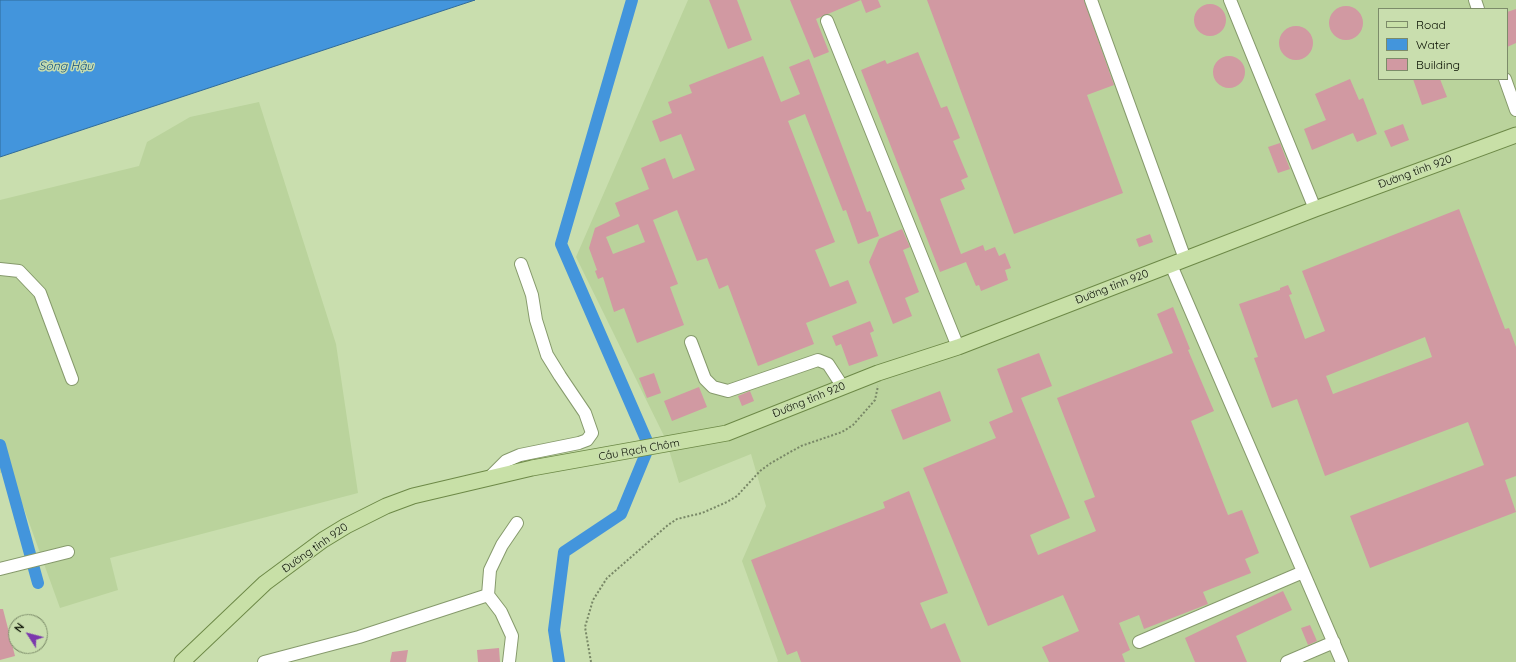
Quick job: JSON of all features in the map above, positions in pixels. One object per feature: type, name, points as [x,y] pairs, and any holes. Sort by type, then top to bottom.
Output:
[{"type":"main road","name":"Đường tỉnh 920","points":[[708,437],[727,433],[878,373],[958,347],[1315,209],[1516,135]]},
{"type":"main road","name":"Cầu Rạch Chôm","points":[[569,462],[708,437]]},
{"type":"main road","name":"Đường tỉnh 920","points":[[182,662],[265,583],[324,540],[346,526],[386,506],[413,496],[489,478],[569,462]]},
{"type":"street","points":[[1091,0],[1185,259]]},
{"type":"street","points":[[1230,0],[1315,209]]},
{"type":"street","points":[[827,21],[958,347]]},
{"type":"street","points":[[1505,80],[1516,110]]},
{"type":"street","points":[[489,478],[506,461],[520,455],[579,443],[587,440],[592,433],[585,412],[560,376],[548,355],[536,320],[532,295],[521,264]]},
{"type":"street","points":[[1171,265],[1342,662]]},
{"type":"street","points":[[0,268],[19,271],[40,293],[72,379]]},
{"type":"street","points":[[691,342],[705,379],[713,387],[728,391],[818,360],[828,364],[844,387]]},
{"type":"street","points":[[509,662],[512,636],[501,612],[488,595],[490,570],[502,545],[517,523]]},
{"type":"street","points":[[0,569],[68,552]]},
{"type":"street","points":[[1139,642],[1304,572]]},
{"type":"street","points":[[264,662],[360,636],[488,595]]},
{"type":"street","points":[[1287,662],[1334,642]]},
{"type":"path","points":[[591,662],[585,627],[593,600],[607,578],[668,525],[677,519],[702,513],[727,502],[737,496],[760,471],[780,458],[801,446],[842,432],[853,425],[875,400],[878,373]]},
{"type":"shaded area","points":[[688,0],[1516,0],[1516,662],[777,662],[778,661],[742,561],[766,506],[751,454],[679,483],[666,440],[576,257]]},
{"type":"shaded area","points":[[259,102],[336,344],[358,493],[110,558],[118,590],[60,608],[10,470],[0,473],[0,200],[139,166],[147,142],[190,117]]},
{"type":"water","name":"Sông Hậu","points":[[0,0],[475,0],[0,157]]},
{"type":"building","points":[[709,0],[737,0],[752,40],[728,49]]},
{"type":"building","points":[[790,0],[861,0],[816,19],[829,52],[814,58]]},
{"type":"building","points":[[861,0],[878,0],[881,7],[866,13]]},
{"type":"building","points":[[927,0],[1084,0],[1114,85],[1087,95],[1123,193],[1014,234]]},
{"type":"building","points":[[1210,4],[1221,9],[1226,20],[1221,31],[1210,36],[1199,31],[1194,20],[1199,9]]},
{"type":"building","points":[[1343,6],[1349,6],[1353,7],[1360,13],[1363,23],[1362,30],[1356,37],[1349,40],[1343,40],[1339,39],[1332,33],[1329,26],[1329,20],[1330,16],[1336,9]]},
{"type":"building","points":[[1516,9],[1516,43],[1508,47],[1508,12]]},
{"type":"building","points":[[1293,26],[1299,26],[1303,27],[1310,33],[1313,43],[1312,50],[1306,57],[1299,60],[1293,60],[1289,59],[1282,53],[1279,46],[1279,40],[1280,36],[1286,29]]},
{"type":"building","points":[[918,52],[941,108],[947,106],[960,138],[953,141],[968,177],[961,180],[965,189],[940,199],[961,254],[983,245],[985,251],[995,247],[999,256],[1005,253],[1011,268],[1005,270],[1008,280],[981,291],[979,285],[976,286],[966,262],[940,272],[861,70],[885,60],[887,64]]},
{"type":"building","points":[[763,56],[781,102],[800,94],[789,67],[809,59],[867,212],[870,211],[879,236],[858,244],[846,210],[843,211],[805,114],[788,121],[835,242],[815,250],[830,287],[848,280],[857,303],[806,323],[814,344],[758,366],[728,285],[719,289],[707,258],[697,261],[677,210],[653,220],[678,284],[670,287],[684,325],[637,343],[624,308],[614,312],[603,277],[598,279],[595,271],[597,270],[589,248],[595,228],[620,216],[615,203],[649,189],[641,168],[665,158],[673,179],[695,170],[681,134],[660,142],[652,121],[672,113],[668,102],[692,93],[689,85]],"holes":[[[638,224],[645,242],[613,254],[606,237]]]},
{"type":"building","points":[[1229,56],[1240,61],[1245,72],[1240,83],[1229,88],[1218,83],[1213,72],[1218,61]]},
{"type":"building","points":[[1350,79],[1359,100],[1363,98],[1377,134],[1357,142],[1353,133],[1312,150],[1304,129],[1326,120],[1315,94]]},
{"type":"building","points":[[1413,80],[1440,80],[1447,97],[1422,105]]},
{"type":"building","points":[[1403,124],[1409,140],[1391,147],[1384,131]]},
{"type":"building","points":[[1280,143],[1290,169],[1278,173],[1268,147]]},
{"type":"building","points":[[1459,209],[1505,329],[1509,328],[1516,347],[1516,476],[1505,480],[1516,512],[1370,568],[1350,516],[1484,465],[1468,422],[1325,476],[1297,399],[1272,408],[1254,358],[1258,357],[1239,304],[1280,290],[1280,288],[1288,285],[1292,294],[1289,295],[1305,339],[1325,331],[1302,271]],"holes":[[[1425,337],[1432,357],[1333,394],[1326,376]]]},
{"type":"building","points":[[902,229],[910,247],[903,250],[919,292],[905,298],[912,316],[893,324],[869,262],[879,239]]},
{"type":"building","points":[[1150,234],[1153,242],[1139,247],[1136,239]]},
{"type":"building","points":[[1173,307],[1190,349],[1188,350],[1214,411],[1191,421],[1228,515],[1242,510],[1259,553],[1245,559],[1251,573],[1203,592],[1208,604],[1144,629],[1139,615],[1119,623],[1130,650],[1122,654],[1125,662],[1049,662],[1042,647],[1079,631],[1063,595],[988,626],[923,468],[996,438],[989,422],[1013,412],[997,369],[1039,353],[1052,386],[1021,398],[1070,518],[1030,535],[1038,555],[1096,531],[1084,501],[1095,497],[1057,398],[1173,353],[1157,314]]},
{"type":"building","points":[[870,321],[874,331],[870,333],[878,356],[849,366],[841,344],[836,346],[832,336]]},
{"type":"building","points":[[654,373],[661,393],[647,398],[639,378]]},
{"type":"building","points":[[699,387],[707,407],[672,421],[664,401]]},
{"type":"building","points":[[750,391],[754,401],[742,406],[738,396]]},
{"type":"building","points":[[940,391],[951,421],[903,440],[891,410]]},
{"type":"building","points":[[909,491],[948,593],[920,603],[931,629],[945,623],[961,662],[801,662],[797,651],[787,655],[751,560],[885,508],[883,502]]},
{"type":"building","points":[[1283,591],[1292,610],[1236,636],[1247,662],[1195,662],[1185,638]]},
{"type":"building","points":[[0,609],[3,609],[8,629],[8,654],[14,654],[15,656],[0,660]]},
{"type":"building","points":[[1310,625],[1317,641],[1308,645],[1301,628]]},
{"type":"building","points":[[499,648],[500,662],[478,662],[477,650]]},
{"type":"building","points":[[408,650],[406,662],[390,662],[392,652]]},
{"type":"waterway","points":[[559,662],[554,630],[564,552],[621,514],[649,446],[561,244],[632,0]]},
{"type":"waterway","points":[[0,445],[38,583]]}]
